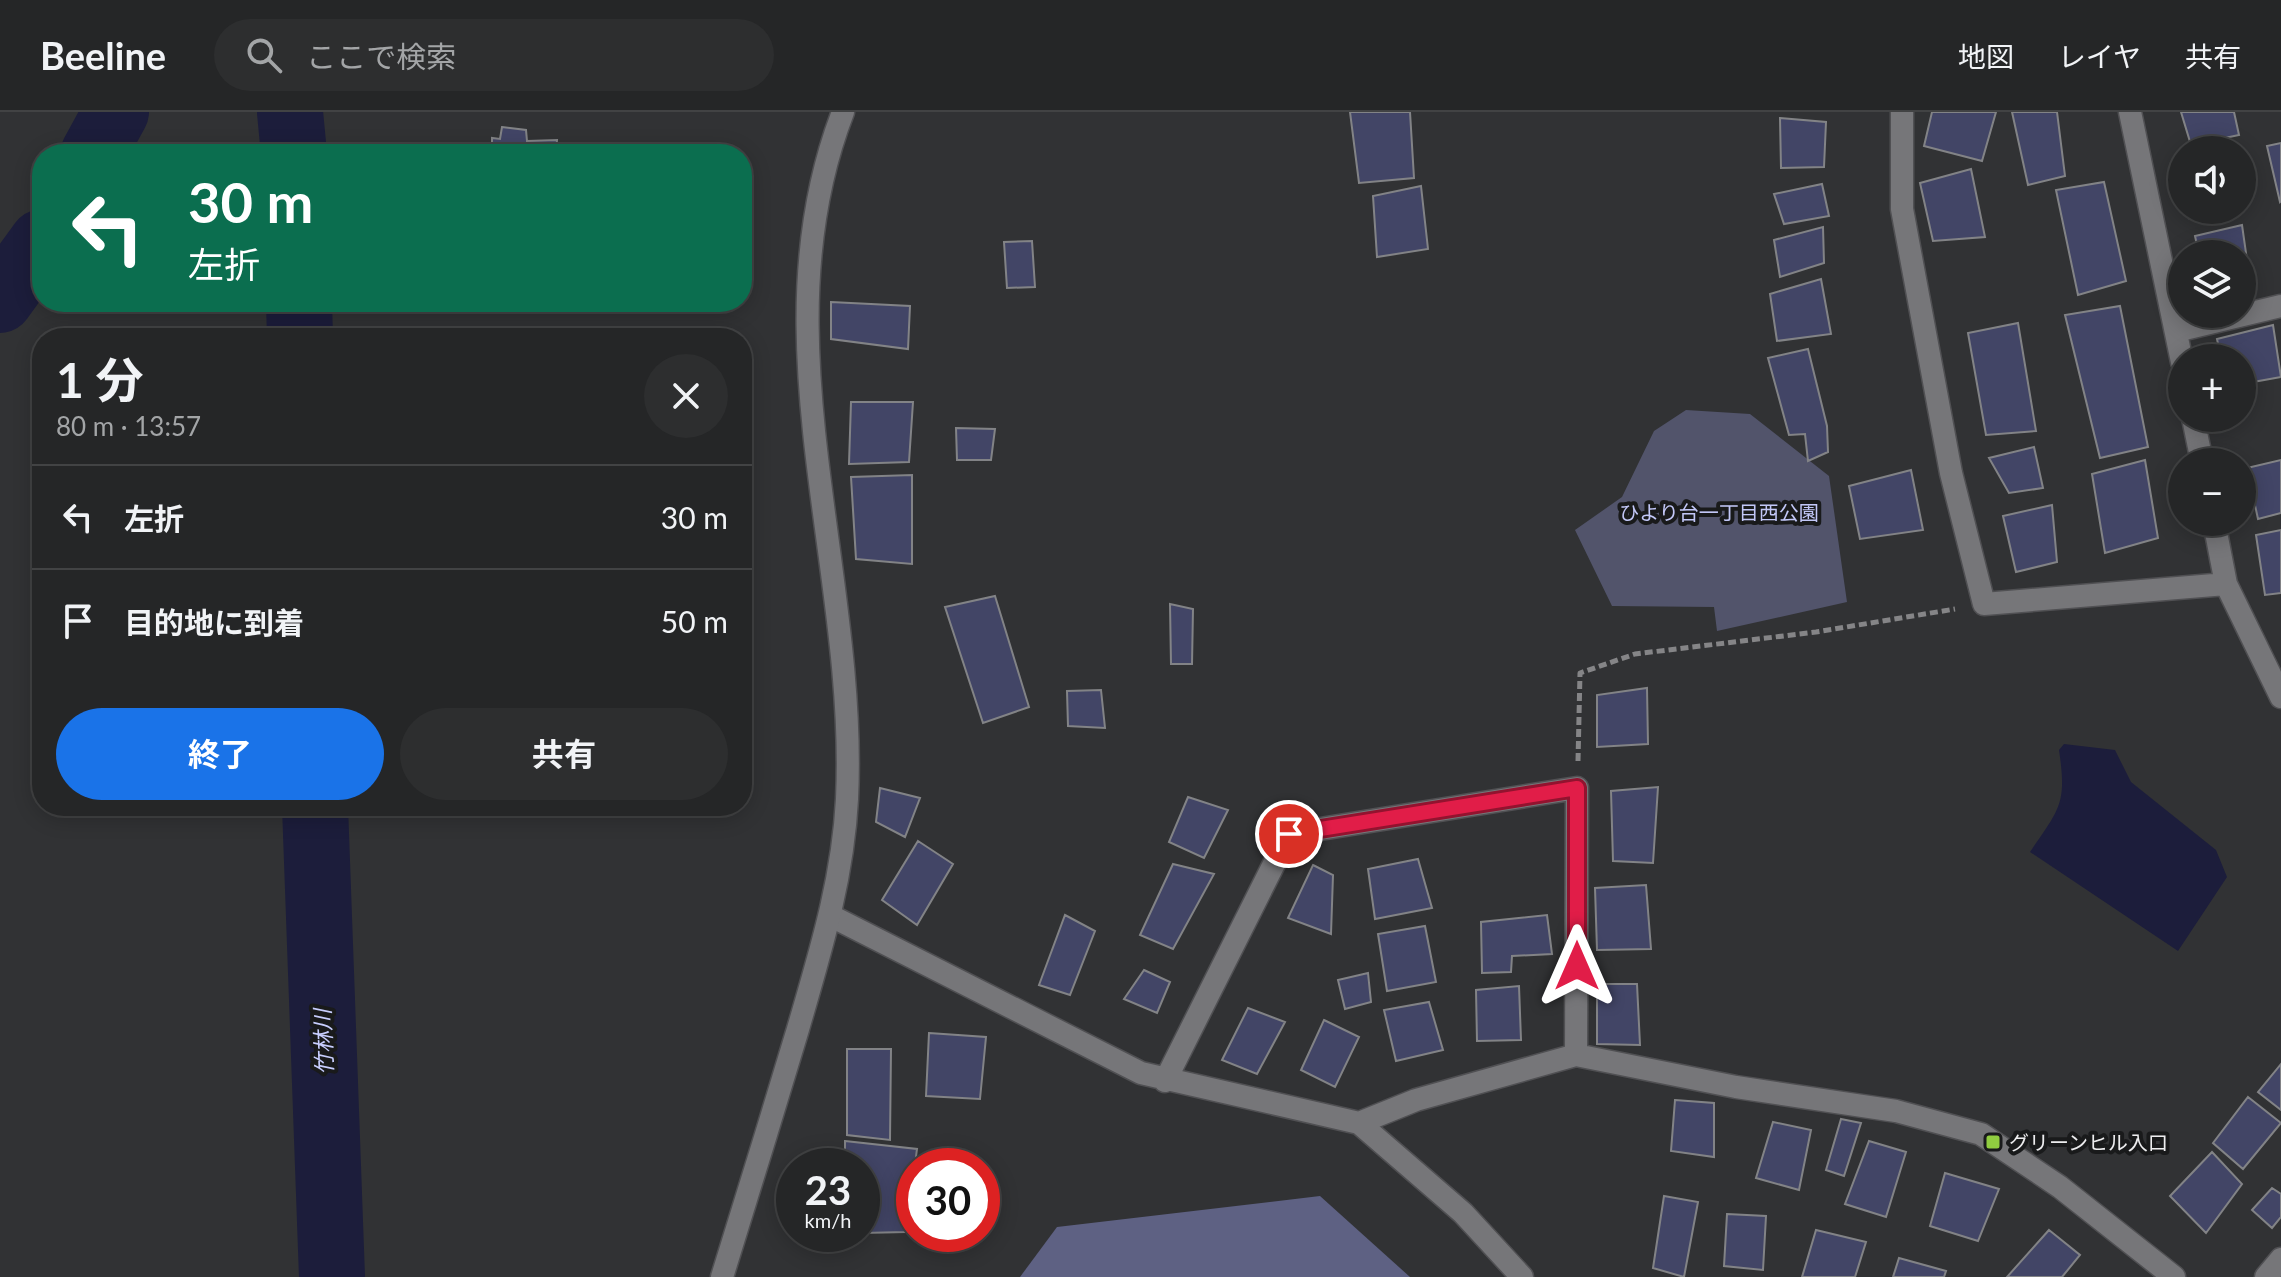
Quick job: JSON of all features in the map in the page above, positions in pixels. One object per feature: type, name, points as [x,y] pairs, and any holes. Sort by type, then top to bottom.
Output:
[{"type":"street","points":[[722,1277],[831,916],[847,802],[848,705],[817,476],[806,289],[818,207],[843,112]]},
{"type":"street","points":[[1902,112],[1902,209],[1951,473],[1984,604],[2226,584]]},
{"type":"street","points":[[2130,112],[2179,344]]},
{"type":"street","points":[[2176,331],[2281,306]]},
{"type":"street","points":[[2217,536],[2226,584],[2281,697]]},
{"type":"street","points":[[1165,1081],[1289,834],[1577,788],[1576,1055]]},
{"type":"street","points":[[831,916],[1141,1073],[1165,1081],[1359,1123],[1463,1213],[1522,1277]]},
{"type":"street","points":[[1359,1123],[1416,1100],[1576,1055],[1736,1087],[1896,1111],[1981,1134],[2060,1187],[2174,1277]]},
{"type":"street","points":[[2266,1277],[2281,1259]]},
{"type":"path","points":[[1577,788],[1580,673],[1635,654],[1816,632],[1984,604]]},
{"type":"green space","name":"ひより台一丁目西公園","points":[[1686,410],[1750,414],[1829,476],[1847,602],[1717,631],[1714,607],[1612,606],[1575,530],[1622,497],[1654,431]]},
{"type":"shaded area","points":[[2064,744],[2115,750],[2131,782],[2216,850],[2227,877],[2178,951],[2030,852],[2059,805],[2062,783],[2059,750]]},
{"type":"shaded area","points":[[1320,1196],[1410,1277],[1020,1277],[1057,1227]]},
{"type":"building","points":[[1350,112],[1410,112],[1414,178],[1359,183]]},
{"type":"building","points":[[1932,112],[1996,112],[1982,161],[1924,146]]},
{"type":"building","points":[[2012,112],[2057,112],[2065,176],[2028,185]]},
{"type":"building","points":[[2181,112],[2234,112],[2239,135],[2188,136]]},
{"type":"building","points":[[1780,118],[1826,122],[1824,167],[1781,168]]},
{"type":"building","points":[[502,127],[526,130],[527,141],[557,140],[557,144],[492,144],[492,138],[500,139]]},
{"type":"building","points":[[2281,143],[2281,201],[2280,202],[2267,146]]},
{"type":"building","points":[[1971,169],[1985,237],[1933,241],[1920,183]]},
{"type":"building","points":[[2104,182],[2126,281],[2078,295],[2056,190]]},
{"type":"building","points":[[1822,184],[1829,216],[1784,224],[1774,194]]},
{"type":"building","points":[[1421,186],[1428,249],[1377,257],[1373,196]]},
{"type":"building","points":[[2242,225],[2244,240],[2196,240],[2195,236]]},
{"type":"building","points":[[1823,227],[1824,263],[1780,277],[1774,240]]},
{"type":"building","points":[[1032,241],[1035,287],[1007,288],[1004,242]]},
{"type":"building","points":[[1821,279],[1831,334],[1777,341],[1770,294]]},
{"type":"building","points":[[831,302],[910,306],[908,349],[831,339]]},
{"type":"building","points":[[2120,306],[2148,447],[2100,458],[2065,315]]},
{"type":"building","points":[[2018,323],[2036,431],[1986,435],[1968,333]]},
{"type":"building","points":[[2273,325],[2281,377],[2256,381],[2256,344],[2218,344],[2217,339]]},
{"type":"building","points":[[1808,349],[1827,426],[1828,452],[1808,461],[1805,434],[1789,435],[1768,358]]},
{"type":"building","points":[[851,402],[913,402],[909,462],[849,464]]},
{"type":"building","points":[[956,428],[995,429],[991,460],[957,460]]},
{"type":"building","points":[[2034,447],[2043,488],[2009,493],[1989,458]]},
{"type":"building","points":[[2145,460],[2158,538],[2105,553],[2092,474]]},
{"type":"building","points":[[2281,460],[2281,513],[2258,519],[2256,466]]},
{"type":"building","points":[[1911,470],[1923,530],[1860,539],[1849,486]]},
{"type":"building","points":[[912,475],[912,564],[856,559],[851,477]]},
{"type":"building","points":[[2052,505],[2057,562],[2016,572],[2003,516]]},
{"type":"building","points":[[2281,530],[2281,593],[2265,595],[2256,535]]},
{"type":"building","points":[[995,596],[1029,707],[983,723],[945,607]]},
{"type":"building","points":[[1170,604],[1193,609],[1192,664],[1171,664]]},
{"type":"building","points":[[1647,688],[1648,744],[1597,747],[1597,695]]},
{"type":"building","points":[[1101,690],[1105,728],[1068,726],[1067,691]]},
{"type":"building","points":[[1658,787],[1653,863],[1613,861],[1611,791]]},
{"type":"building","points":[[880,788],[920,798],[905,837],[876,822]]},
{"type":"building","points":[[1188,797],[1228,810],[1204,858],[1169,842]]},
{"type":"building","points":[[918,841],[953,864],[917,925],[882,900]]},
{"type":"building","points":[[1418,859],[1432,908],[1375,919],[1368,869]]},
{"type":"building","points":[[1173,864],[1214,874],[1173,949],[1140,935]]},
{"type":"building","points":[[1313,865],[1333,875],[1331,934],[1288,918]]},
{"type":"building","points":[[1646,885],[1651,949],[1597,950],[1595,888]]},
{"type":"building","points":[[1065,915],[1095,931],[1070,995],[1039,985]]},
{"type":"building","points":[[1547,915],[1552,954],[1512,956],[1511,972],[1482,973],[1481,922]]},
{"type":"building","points":[[1425,926],[1436,982],[1387,991],[1378,934]]},
{"type":"building","points":[[1144,970],[1170,982],[1157,1013],[1124,999]]},
{"type":"building","points":[[1368,973],[1371,1002],[1345,1009],[1338,980]]},
{"type":"building","points":[[1597,984],[1637,984],[1640,1045],[1597,1044]]},
{"type":"building","points":[[1519,986],[1521,1040],[1477,1041],[1476,990]]},
{"type":"building","points":[[1429,1002],[1443,1050],[1396,1061],[1384,1010]]},
{"type":"building","points":[[1248,1008],[1285,1022],[1257,1074],[1222,1060]]},
{"type":"building","points":[[1324,1020],[1359,1037],[1335,1087],[1301,1070]]},
{"type":"building","points":[[929,1033],[986,1037],[980,1099],[926,1096]]},
{"type":"building","points":[[847,1049],[891,1049],[890,1140],[847,1135]]},
{"type":"building","points":[[2281,1064],[2281,1110],[2258,1092]]},
{"type":"building","points":[[2248,1097],[2281,1123],[2243,1169],[2213,1143]]},
{"type":"building","points":[[1675,1100],[1714,1103],[1714,1157],[1671,1151]]},
{"type":"building","points":[[1841,1119],[1861,1123],[1844,1176],[1826,1170]]},
{"type":"building","points":[[1773,1122],[1811,1130],[1799,1190],[1756,1178]]},
{"type":"building","points":[[845,1141],[908,1148],[896,1148],[896,1232],[880,1233],[880,1148],[845,1148]]},
{"type":"building","points":[[1869,1141],[1906,1152],[1886,1217],[1845,1204]]},
{"type":"building","points":[[2212,1152],[2242,1184],[2206,1233],[2170,1196]]},
{"type":"building","points":[[1945,1173],[1999,1189],[1978,1241],[1930,1226]]},
{"type":"building","points":[[2272,1188],[2281,1194],[2281,1217],[2272,1228],[2252,1210]]},
{"type":"building","points":[[1664,1196],[1698,1202],[1684,1277],[1653,1268]]},
{"type":"building","points":[[1727,1214],[1766,1216],[1763,1270],[1724,1266]]},
{"type":"building","points":[[1816,1230],[1866,1242],[1855,1277],[1802,1277]]},
{"type":"building","points":[[2049,1230],[2080,1255],[2062,1277],[2007,1277]]},
{"type":"building","points":[[1899,1258],[1946,1271],[1944,1277],[1893,1277]]},
{"type":"waterway","points":[[98,144],[116,112]]},
{"type":"waterway","name":"竹林川","points":[[290,112],[293,144]]},
{"type":"waterway","points":[[0,300],[32,256]]},
{"type":"waterway","name":"竹林川","points":[[299,312],[300,328]]},
{"type":"waterway","name":"竹林川","points":[[315,816],[332,1277]]},
{"type":"place","name":"グリーンヒル入口","points":[[1993,1142]]},
{"type":"route","points":[[1289,834],[1577,788],[1577,966]]}]
